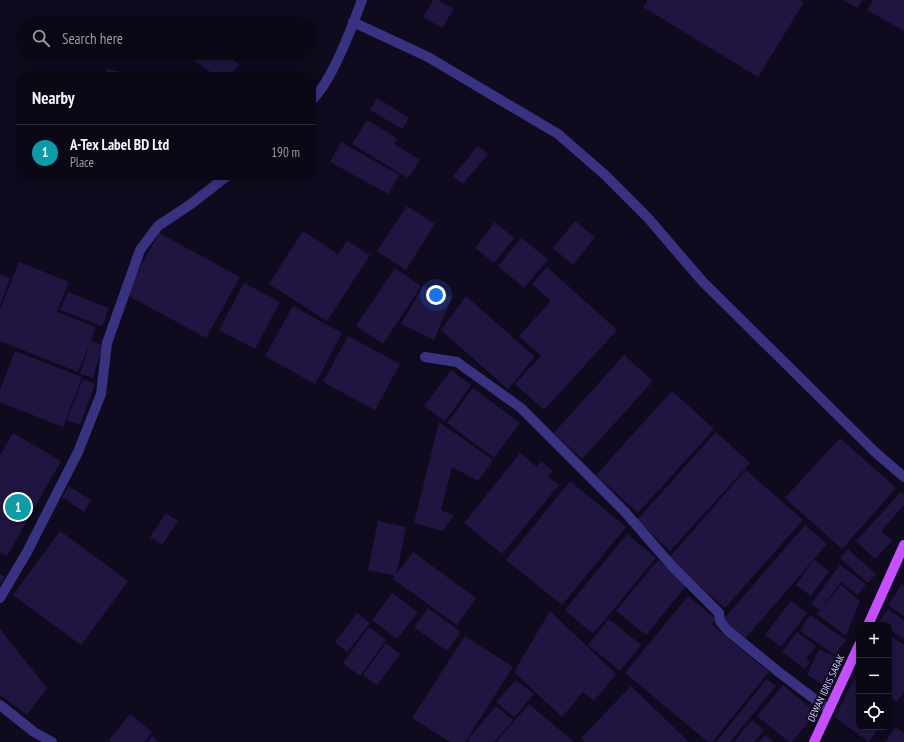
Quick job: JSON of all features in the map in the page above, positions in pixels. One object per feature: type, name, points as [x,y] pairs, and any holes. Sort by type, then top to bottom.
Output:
[{"type":"main road","points":[[869,622],[904,546]]},
{"type":"main road","name":"DEWAN IDRIS SARAK","points":[[814,742],[856,652]]},
{"type":"street","points":[[316,96],[332,71],[362,0]]},
{"type":"street","points":[[354,22],[428,56],[558,134],[604,174],[648,218],[703,282],[875,452],[904,477]]},
{"type":"street","points":[[0,598],[27,552],[78,452],[101,394],[107,343],[140,250],[158,226],[191,204],[222,180]]},
{"type":"street","points":[[425,357],[458,362],[521,408],[625,512],[672,566],[719,613],[720,621],[727,630],[829,710]]},
{"type":"street","points":[[0,705],[34,732],[52,742]]},
{"type":"building","points":[[433,0],[438,0],[454,9],[442,28],[423,17]]},
{"type":"building","points":[[648,0],[800,0],[804,2],[758,77],[643,7]]},
{"type":"building","points":[[843,0],[862,0],[858,8]]},
{"type":"building","points":[[873,0],[904,0],[904,31],[867,10]]},
{"type":"building","points":[[193,60],[233,60],[239,64],[233,72],[210,72]]},
{"type":"building","points":[[106,69],[122,72],[106,72]]},
{"type":"building","points":[[377,98],[409,118],[402,129],[370,110]]},
{"type":"building","points":[[367,120],[397,138],[394,144],[420,160],[408,178],[352,144]]},
{"type":"building","points":[[341,142],[399,175],[388,194],[330,162]]},
{"type":"building","points":[[478,146],[488,154],[463,184],[453,176]]},
{"type":"building","points":[[407,206],[435,224],[406,270],[377,251]]},
{"type":"building","points":[[575,221],[595,237],[573,265],[553,248]]},
{"type":"building","points":[[495,222],[514,238],[494,263],[475,248]]},
{"type":"building","points":[[303,231],[338,254],[347,241],[370,255],[327,321],[269,284]]},
{"type":"building","points":[[159,233],[240,277],[206,338],[125,294]]},
{"type":"building","points":[[521,238],[548,259],[524,288],[498,266]]},
{"type":"building","points":[[19,262],[69,282],[57,312],[96,327],[91,341],[103,345],[93,378],[80,374],[90,343],[78,372],[0,341],[0,310]]},
{"type":"building","points":[[547,267],[617,330],[544,410],[515,384],[541,356],[519,336],[551,301],[532,284]]},
{"type":"building","points":[[395,268],[421,286],[383,344],[356,326]]},
{"type":"building","points":[[0,274],[10,278],[0,306]]},
{"type":"building","points":[[244,283],[280,302],[255,349],[219,330]]},
{"type":"building","points":[[423,286],[452,297],[434,340],[401,324]]},
{"type":"building","points":[[68,292],[109,308],[102,326],[60,310]]},
{"type":"building","points":[[466,296],[535,357],[508,389],[441,330]]},
{"type":"building","points":[[293,306],[342,333],[315,384],[265,356]]},
{"type":"building","points":[[348,336],[400,364],[375,410],[323,382]]},
{"type":"building","points":[[15,351],[82,377],[63,427],[0,402],[0,390]]},
{"type":"building","points":[[624,355],[653,381],[582,459],[554,433]]},
{"type":"building","points":[[451,370],[471,385],[445,421],[424,406]]},
{"type":"building","points":[[83,379],[95,384],[80,425],[67,420]]},
{"type":"building","points":[[473,388],[520,423],[494,458],[447,423]]},
{"type":"building","points":[[672,391],[714,429],[638,513],[596,475]]},
{"type":"building","points":[[439,422],[493,460],[478,481],[452,467],[441,510],[454,516],[442,531],[414,523]]},
{"type":"building","points":[[716,432],[750,463],[670,551],[637,520]]},
{"type":"building","points":[[13,433],[61,461],[7,556],[0,552],[0,455]]},
{"type":"building","points":[[840,438],[896,488],[842,549],[785,498]]},
{"type":"building","points":[[520,453],[537,467],[541,461],[553,471],[548,477],[559,485],[502,554],[464,523]]},
{"type":"building","points":[[746,470],[803,520],[725,608],[668,559]]},
{"type":"building","points":[[570,481],[626,527],[562,605],[506,560]]},
{"type":"building","points":[[69,486],[91,500],[84,512],[62,497]]},
{"type":"building","points":[[901,492],[904,494],[904,505],[881,531],[892,541],[875,559],[856,541]]},
{"type":"building","points":[[166,513],[178,521],[162,545],[150,537]]},
{"type":"building","points":[[378,521],[406,527],[396,576],[368,570]]},
{"type":"building","points":[[805,525],[827,544],[744,640],[722,621]]},
{"type":"building","points":[[60,531],[128,581],[81,645],[13,595]]},
{"type":"building","points":[[627,534],[656,558],[593,634],[565,610]]},
{"type":"building","points":[[848,549],[876,574],[868,583],[840,558]]},
{"type":"building","points":[[413,552],[476,598],[457,625],[393,579]]},
{"type":"building","points":[[658,560],[687,585],[646,635],[616,611]]},
{"type":"building","points":[[814,560],[829,571],[811,596],[796,585]]},
{"type":"building","points":[[840,565],[866,584],[858,595],[841,582],[820,610],[811,604]]},
{"type":"building","points":[[0,574],[5,577],[0,585]]},
{"type":"building","points":[[902,584],[904,586],[904,616],[888,605]]},
{"type":"building","points":[[841,585],[860,601],[846,636],[817,614]]},
{"type":"building","points":[[392,593],[418,612],[397,639],[372,620]]},
{"type":"building","points":[[688,596],[716,619],[712,625],[769,672],[712,742],[708,742],[625,673]]},
{"type":"building","points":[[791,601],[807,613],[781,647],[765,635]]},
{"type":"building","points":[[428,608],[461,632],[447,651],[414,627]]},
{"type":"building","points":[[888,609],[904,621],[904,639],[892,631],[892,622],[879,622]]},
{"type":"building","points":[[550,611],[616,674],[594,701],[583,692],[562,717],[514,672]]},
{"type":"building","points":[[357,613],[370,623],[347,652],[335,642]]},
{"type":"building","points":[[810,615],[846,640],[835,655],[800,631]]},
{"type":"building","points":[[609,619],[641,645],[620,671],[588,645]]},
{"type":"building","points":[[369,627],[386,640],[360,676],[343,663]]},
{"type":"building","points":[[0,629],[47,688],[27,715],[0,695]]},
{"type":"building","points":[[797,632],[816,646],[806,659],[810,662],[805,669],[782,652]]},
{"type":"building","points":[[465,636],[513,667],[465,742],[450,742],[412,718]]},
{"type":"building","points":[[892,637],[904,645],[904,691],[897,702],[892,699]]},
{"type":"building","points":[[386,643],[400,654],[377,685],[363,675]]},
{"type":"building","points":[[819,649],[838,658],[825,686],[807,675]]},
{"type":"building","points":[[767,679],[776,686],[730,742],[716,742]]},
{"type":"building","points":[[854,679],[856,681],[856,730],[877,730],[869,742],[835,717]]},
{"type":"building","points":[[516,680],[534,694],[514,717],[496,702]]},
{"type":"building","points":[[783,685],[816,713],[792,742],[789,742],[757,716]]},
{"type":"building","points":[[631,686],[689,742],[585,742],[581,738]]},
{"type":"building","points":[[529,704],[574,742],[496,742]]},
{"type":"building","points":[[496,706],[513,720],[494,742],[470,742],[467,740]]},
{"type":"building","points":[[130,714],[152,732],[144,742],[111,742],[109,740]]},
{"type":"building","points":[[752,720],[764,730],[754,742],[734,742]]},
{"type":"building","points":[[896,727],[904,733],[904,742],[885,742]]},
{"type":"building","points":[[765,735],[774,742],[759,742]]},
{"type":"building","points":[[152,736],[159,742],[148,742]]},
{"type":"place","name":"A-Tex Label BD Ltd","points":[[18,507]]}]
